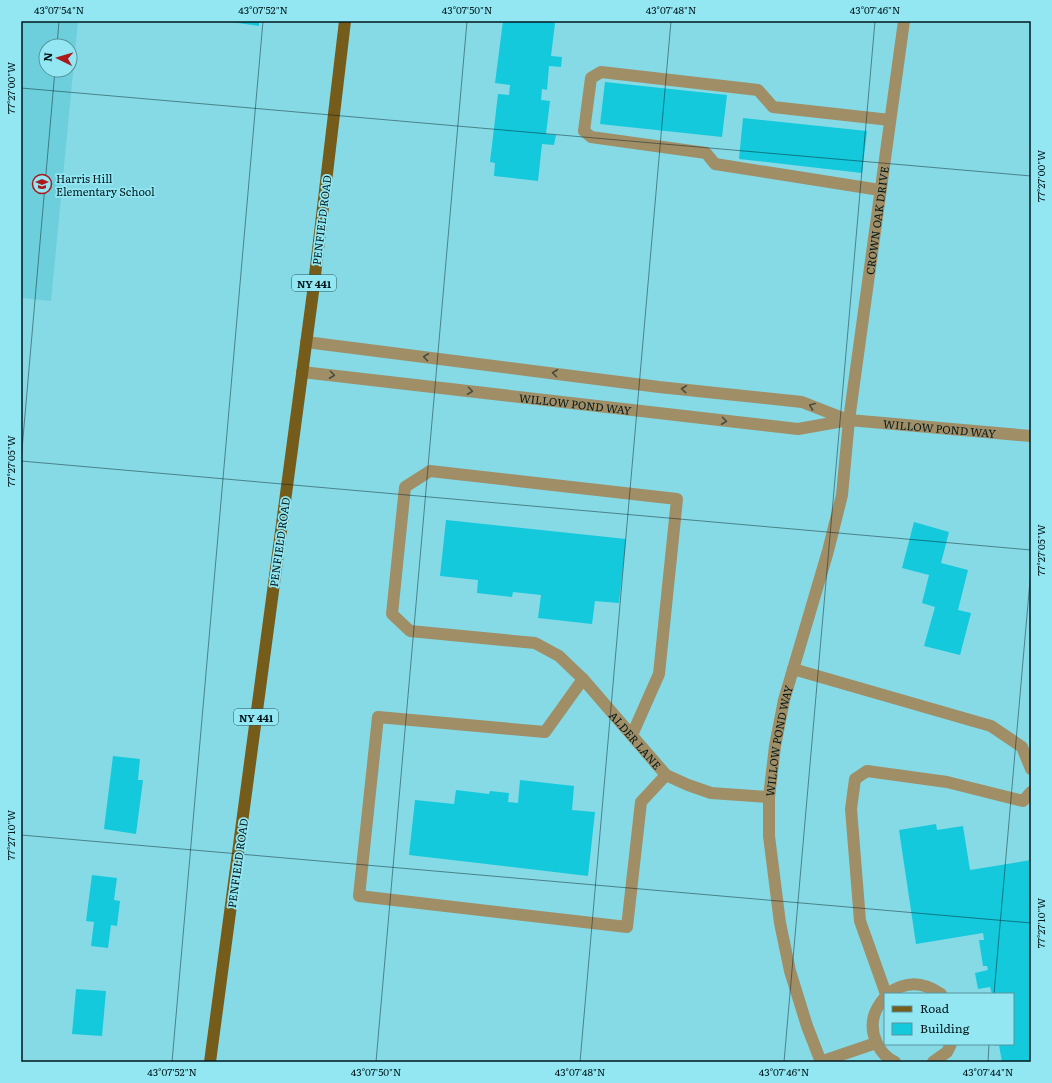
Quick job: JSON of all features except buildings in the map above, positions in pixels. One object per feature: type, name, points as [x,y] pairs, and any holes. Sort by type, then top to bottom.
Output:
[{"type":"main road","name":"PENFIELD ROAD","points":[[210,1062],[306,342],[345,21]]},
{"type":"street","name":"CROWN OAK DRIVE","points":[[849,420],[904,21]]},
{"type":"street","points":[[880,190],[716,164],[706,153],[591,137],[584,131],[591,78],[601,72],[758,90],[773,107],[890,120]]},
{"type":"street","name":"WILLOW POND WAY","points":[[306,342],[659,387],[802,402],[849,420]]},
{"type":"street","name":"WILLOW POND WAY","points":[[302,372],[798,429],[849,420],[1031,436]]},
{"type":"street","name":"WILLOW POND WAY","points":[[821,1062],[807,1026],[790,971],[780,923],[769,836],[769,797],[775,746],[784,700],[828,551],[842,495],[849,420]]},
{"type":"street","name":"ALDER LANE","points":[[632,735],[659,674],[677,499],[430,471],[405,487],[392,614],[410,631],[535,643],[559,656],[583,679],[666,775],[711,793],[769,797]]},
{"type":"street","points":[[793,669],[991,726],[1022,746],[1031,769]]},
{"type":"street","points":[[583,679],[546,732],[378,717],[359,896],[627,927],[641,802],[666,775]]},
{"type":"street","points":[[885,993],[860,921],[851,809],[856,779],[867,771],[947,782],[1023,801],[1031,792]]},
{"type":"street","points":[[889,993],[897,988],[909,984],[921,984],[933,988],[940,993]]},
{"type":"street","points":[[884,998],[878,1005],[874,1017],[873,1030],[876,1043],[883,1053],[895,1062]]},
{"type":"street","points":[[821,1062],[876,1043]]},
{"type":"street","points":[[933,1062],[946,1052],[950,1045]]},
{"type":"shaded area","name":"Harris Hill Elementary School","points":[[21,21],[78,21],[76,38],[38,38],[38,78],[73,78],[51,301],[21,298]]},
{"type":"place","name":"Harris Hill Elementary School","points":[[42,184]]}]
